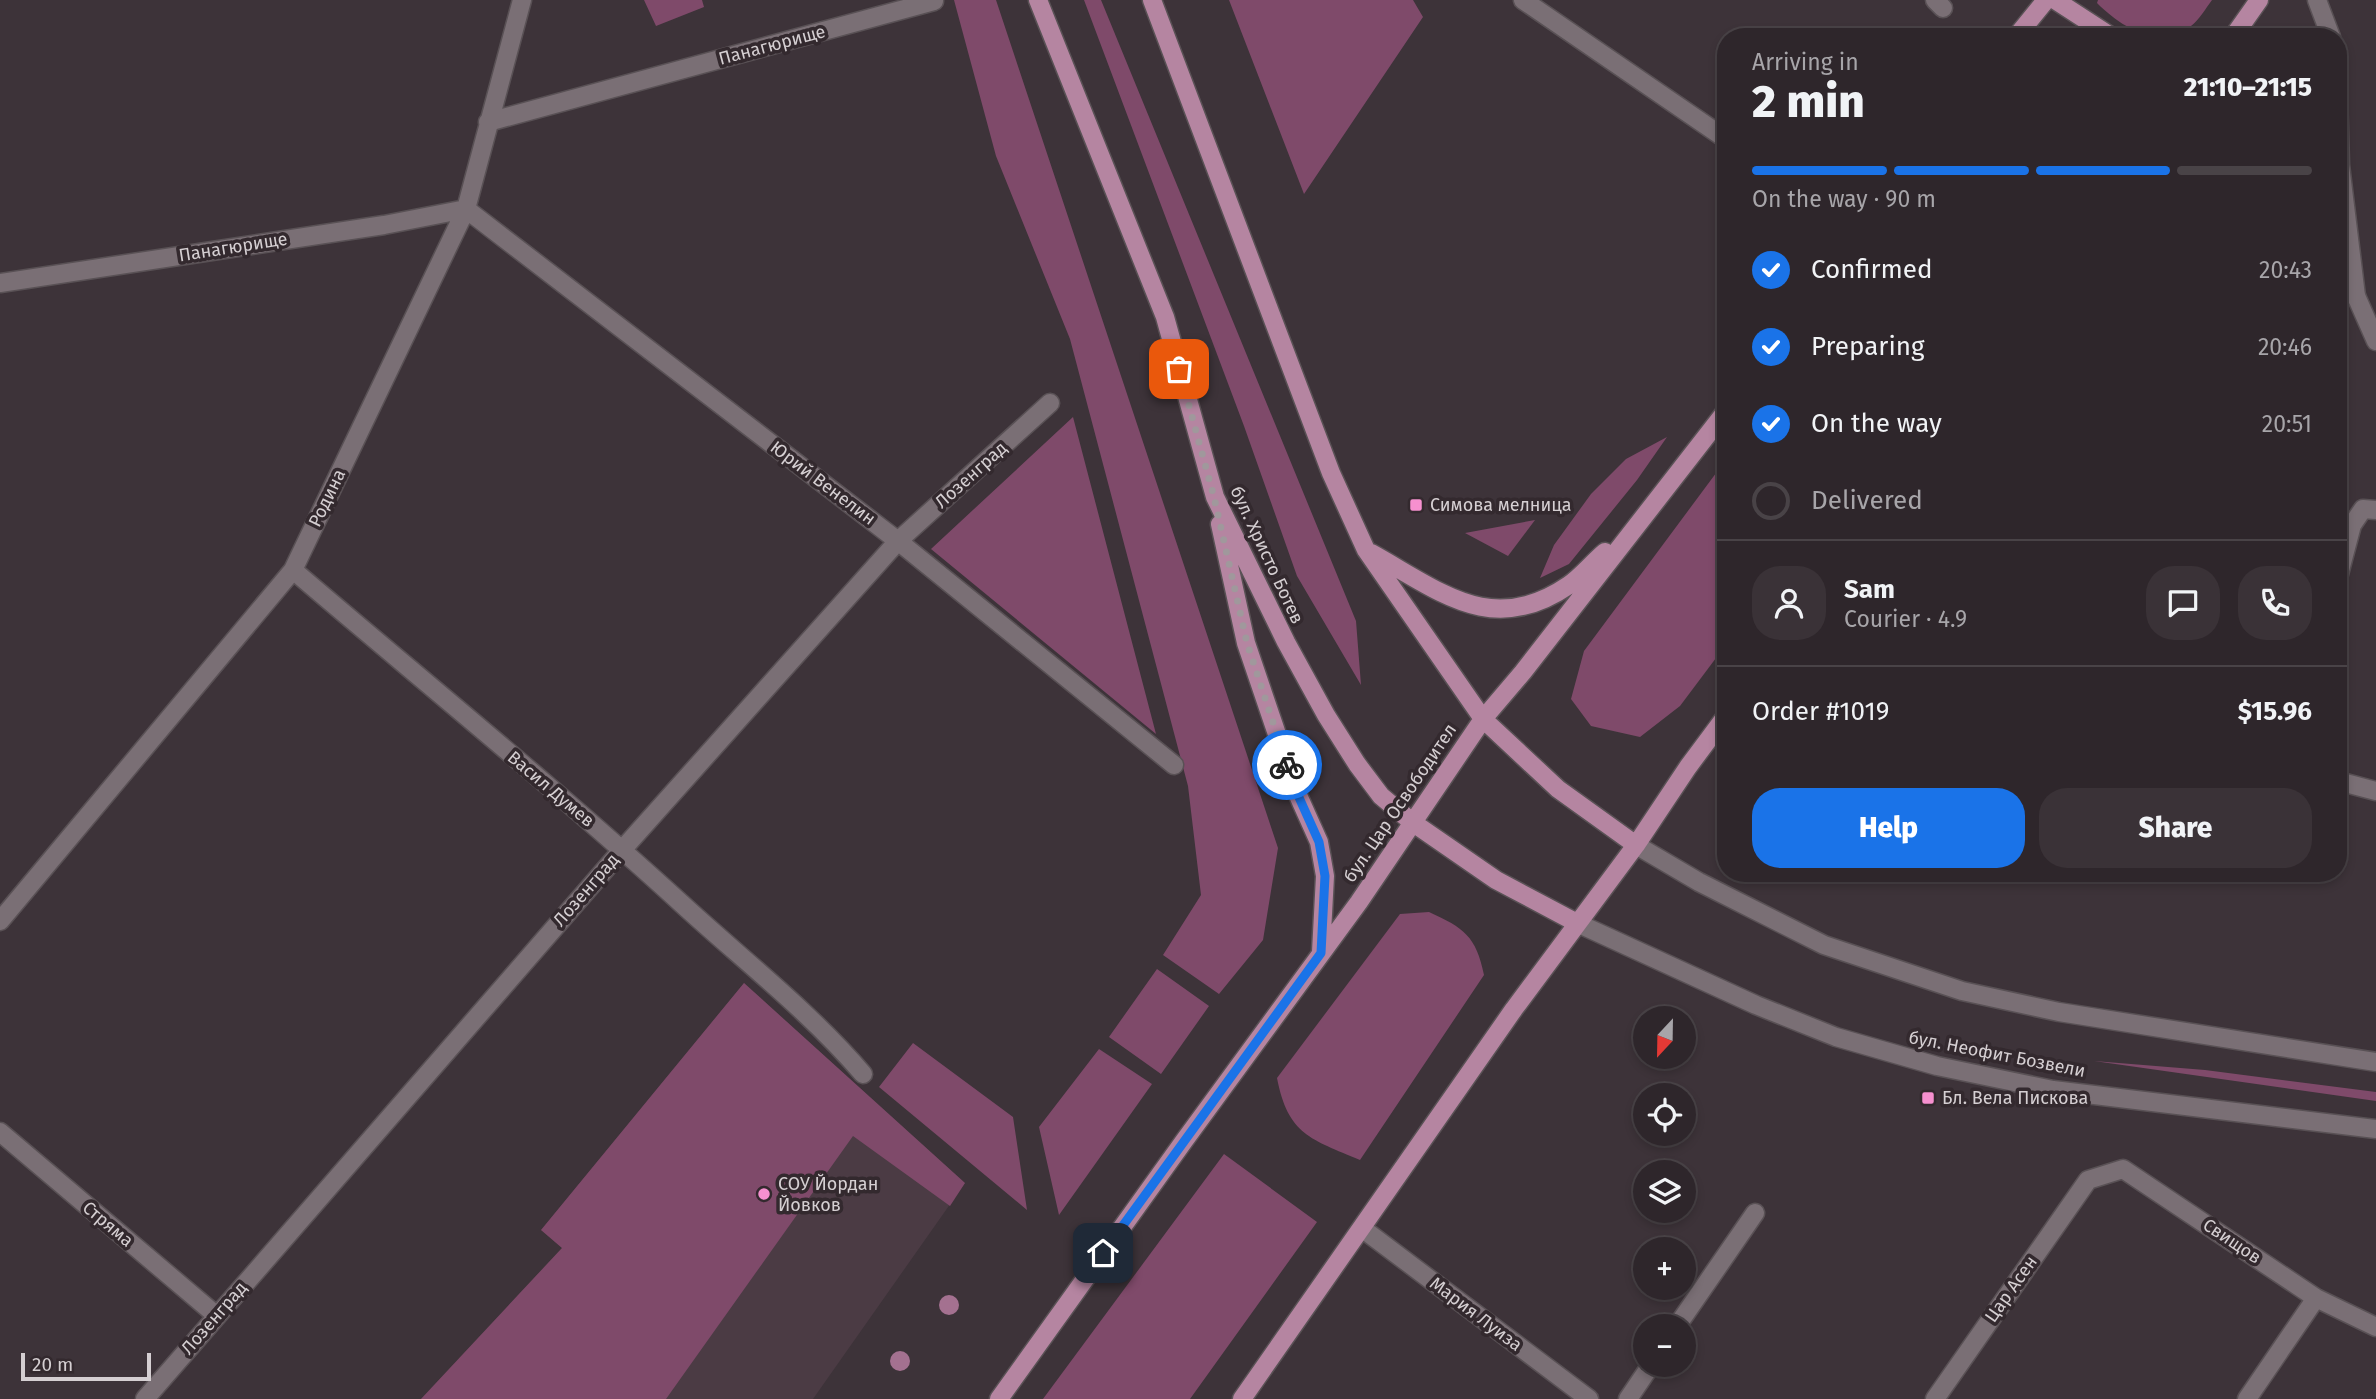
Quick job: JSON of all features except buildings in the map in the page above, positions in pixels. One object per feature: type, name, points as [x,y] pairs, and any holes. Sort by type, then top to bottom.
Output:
[{"type":"main road","name":"бул. Христо Ботев","points":[[1038,0],[1164,317],[1214,497],[1286,642],[1326,715],[1381,796],[1412,822]]},
{"type":"main road","points":[[1152,0],[1331,473],[1366,550],[1483,719],[1558,789],[1636,845]]},
{"type":"main road","points":[[2023,28],[2046,0]]},
{"type":"main road","points":[[2055,0],[2098,28]]},
{"type":"main road","points":[[2239,28],[2259,0]]},
{"type":"main road","name":"бул. Цар Освободител","points":[[999,1399],[1321,953],[1483,719],[1523,672],[1717,422]]},
{"type":"main road","points":[[1214,497],[1247,643],[1297,793],[1319,842],[1325,876],[1321,953]]},
{"type":"main road","points":[[1366,550],[1447,596],[1479,607],[1523,608],[1570,584],[1646,513]]},
{"type":"main road","points":[[1242,1399],[1514,1009],[1636,845],[1688,766],[1717,728]]},
{"type":"main road","name":"бул. Неофит Бозвели","points":[[1412,822],[1496,880],[1577,923]]},
{"type":"street","name":"Родина","points":[[0,921],[293,570],[466,209],[522,0]]},
{"type":"street","points":[[1523,0],[1717,133]]},
{"type":"street","points":[[2317,0],[2328,28]]},
{"type":"street","name":"Панагюрище","points":[[488,122],[934,2]]},
{"type":"street","name":"Панагюрище","points":[[0,283],[384,225],[466,209]]},
{"type":"street","name":"Юрий Венелин","points":[[466,209],[898,541],[1174,765]]},
{"type":"street","points":[[2347,222],[2356,296],[2376,341]]},
{"type":"street","points":[[2347,293],[2356,296]]},
{"type":"street","name":"Лозенград","points":[[145,1399],[622,850],[898,541],[1050,403]]},
{"type":"street","points":[[2347,544],[2352,525],[2363,509],[2376,510]]},
{"type":"street","name":"Васил Думев","points":[[293,570],[622,850],[778,988],[841,1048],[863,1074]]},
{"type":"street","points":[[2347,784],[2376,792]]},
{"type":"street","points":[[1636,845],[1709,887],[1824,945],[1962,991],[2059,1012],[2376,1062]]},
{"type":"street","name":"бул. Неофит Бозвели","points":[[1577,923],[1756,1005],[1836,1037],[1937,1066],[2053,1090],[2376,1129]]},
{"type":"street","name":"Стряма","points":[[0,1132],[217,1315]]},
{"type":"street","name":"Свищов","points":[[2088,1180],[2123,1169],[2316,1298],[2376,1327]]},
{"type":"street","name":"Цар Асен","points":[[1935,1399],[2088,1180]]},
{"type":"street","points":[[1686,1314],[1755,1213]]},
{"type":"street","name":"Мария Луиза","points":[[1363,1228],[1589,1399]]},
{"type":"street","points":[[2247,1399],[2316,1298]]},
{"type":"street","points":[[1628,1399],[1643,1377]]},
{"type":"shaded area","points":[[644,0],[702,0],[704,7],[656,26]]},
{"type":"shaded area","points":[[954,0],[996,0],[1278,848],[1263,940],[1219,994],[1163,955],[1201,895],[1188,786],[1070,339],[996,156]]},
{"type":"shaded area","points":[[1084,0],[1101,0],[1356,621],[1361,685],[1297,576],[1244,426]]},
{"type":"shaded area","points":[[1229,0],[1413,0],[1423,17],[1304,194]]},
{"type":"shaded area","points":[[2098,0],[2212,0],[2200,17],[2188,28],[2131,28],[2097,3]]},
{"type":"shaded area","points":[[1073,417],[1156,734],[931,549]]},
{"type":"shaded area","points":[[1667,437],[1637,480],[1569,564],[1540,578],[1554,545],[1591,494],[1626,459]]},
{"type":"shaded area","points":[[1717,472],[1717,657],[1680,706],[1640,737],[1591,726],[1571,699],[1584,651]]},
{"type":"shaded area","points":[[1535,520],[1508,556],[1465,533]]},
{"type":"shaded area","points":[[1429,912],[1467,935],[1477,951],[1484,975],[1360,1160],[1315,1140],[1304,1132],[1288,1112],[1277,1078],[1400,914]]},
{"type":"shaded area","points":[[1157,969],[1209,1006],[1161,1074],[1109,1037]]},
{"type":"shaded area","name":"СОУ Йордан Йовков","points":[[744,983],[965,1183],[813,1399],[421,1399],[562,1248],[541,1230]]},
{"type":"shaded area","name":"СОУ Йордан Йовков","points":[[744,983],[965,1183],[950,1206],[853,1136],[666,1399],[421,1399],[562,1248],[541,1230]]},
{"type":"shaded area","points":[[913,1043],[1013,1117],[1027,1210],[879,1087]]},
{"type":"shaded area","points":[[1099,1049],[1152,1084],[1059,1215],[1039,1127]]},
{"type":"shaded area","points":[[2094,1061],[2205,1070],[2376,1092],[2376,1101]]},
{"type":"shaded area","points":[[1224,1154],[1317,1222],[1190,1399],[1043,1399]]},
{"type":"way so far","points":[[1179,369],[1214,497],[1247,643],[1287,765]]},
{"type":"place","name":"Симова мелница","points":[[1416,505]]},
{"type":"place","name":"Бл. Вела Пискова","points":[[1928,1098]]},
{"type":"place","name":"СОУ Йордан Йовков","points":[[764,1194]]},
{"type":"route","points":[[1103,1253],[1321,953],[1325,876],[1319,842],[1287,765]]}]
